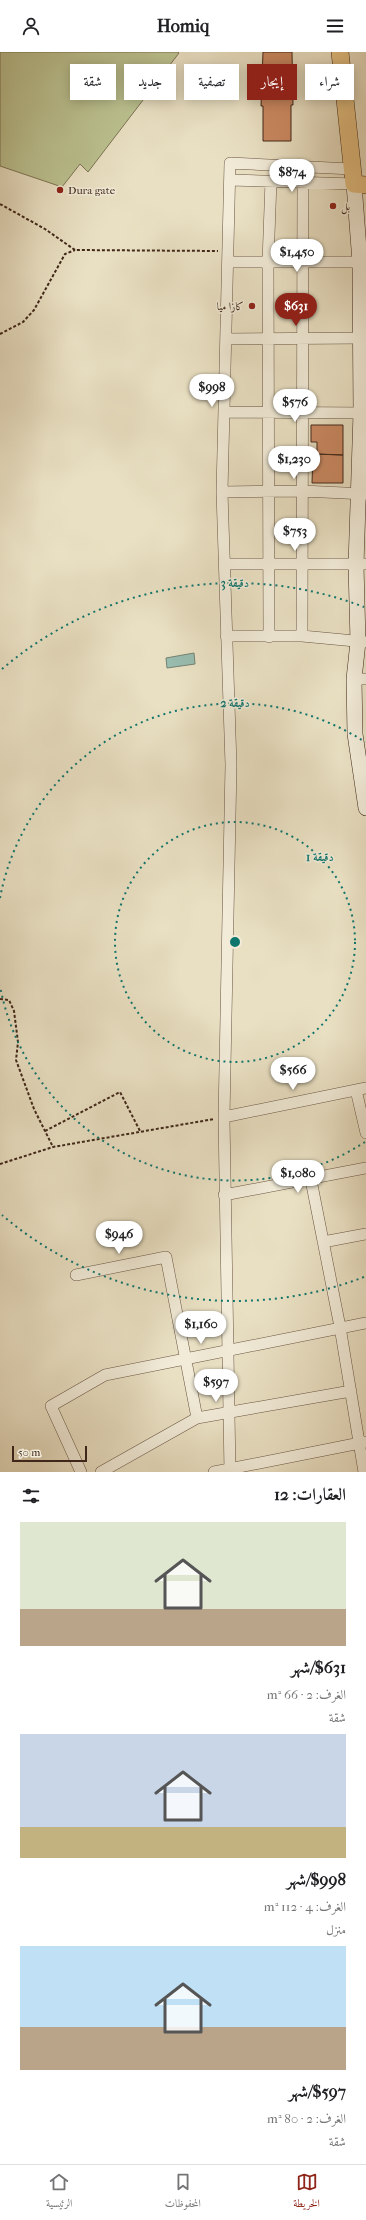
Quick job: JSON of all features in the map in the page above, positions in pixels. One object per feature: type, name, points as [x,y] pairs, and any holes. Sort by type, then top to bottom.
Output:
[{"type":"main road","points":[[340,52],[359,177]]},
{"type":"street","points":[[230,1471],[229,1351],[224,1195],[224,1117],[231,765],[222,492],[230,163],[359,177]]},
{"type":"street","points":[[230,180],[304,182],[359,177]]},
{"type":"street","points":[[359,177],[363,262],[364,338],[361,564],[362,642],[360,679],[361,733],[365,799]]},
{"type":"street","points":[[269,637],[268,262],[271,181]]},
{"type":"street","points":[[302,636],[304,182]]},
{"type":"street","points":[[228,256],[268,262],[363,262]]},
{"type":"street","points":[[226,339],[364,338]]},
{"type":"street","points":[[224,412],[364,413]]},
{"type":"street","points":[[222,492],[302,491],[362,494]]},
{"type":"street","points":[[224,564],[361,564]]},
{"type":"street","points":[[226,636],[302,636],[362,642]]},
{"type":"street","points":[[224,1117],[361,1089],[366,1133]]},
{"type":"street","points":[[224,1195],[312,1180],[366,1168]]},
{"type":"street","points":[[312,1180],[362,1443],[364,1472]]},
{"type":"street","points":[[323,1242],[366,1234]]},
{"type":"street","points":[[76,1275],[166,1257],[197,1418]]},
{"type":"street","points":[[82,1472],[51,1406],[105,1375],[185,1360],[366,1322]]},
{"type":"street","points":[[101,1472],[197,1418],[351,1391]]},
{"type":"street","points":[[214,1472],[230,1471],[362,1443]]},
{"type":"path","points":[[0,204],[45,228],[75,250]]},
{"type":"path","points":[[0,334],[24,322],[34,310],[65,254],[75,250],[228,256]]},
{"type":"path","points":[[0,999],[9,1000],[14,1011],[18,1042],[16,1060],[34,1109],[53,1147]]},
{"type":"path","points":[[45,1131],[120,1092],[140,1131]]},
{"type":"path","points":[[0,1164],[53,1147],[224,1117]]},
{"type":"green space","points":[[0,52],[179,53],[171,64],[124,64],[124,100],[143,100],[88,172],[80,164],[62,187],[0,166]]},
{"type":"water","points":[[194,653],[195,664],[167,668],[166,658]]},
{"type":"building","points":[[263,52],[292,52],[292,64],[263,64]]},
{"type":"building","points":[[261,100],[293,100],[293,105],[291,105],[291,141],[263,141],[263,106],[261,106]]},
{"type":"building","points":[[311,425],[343,425],[343,455],[317,454],[317,442],[311,442]]},
{"type":"building","points":[[313,454],[343,455],[343,483],[312,483]]},
{"type":"place","name":"Dura gate","points":[[60,190]]},
{"type":"place","name":"بل","points":[[333,206]]},
{"type":"place","name":"كازا ميا","points":[[252,306]]}]
